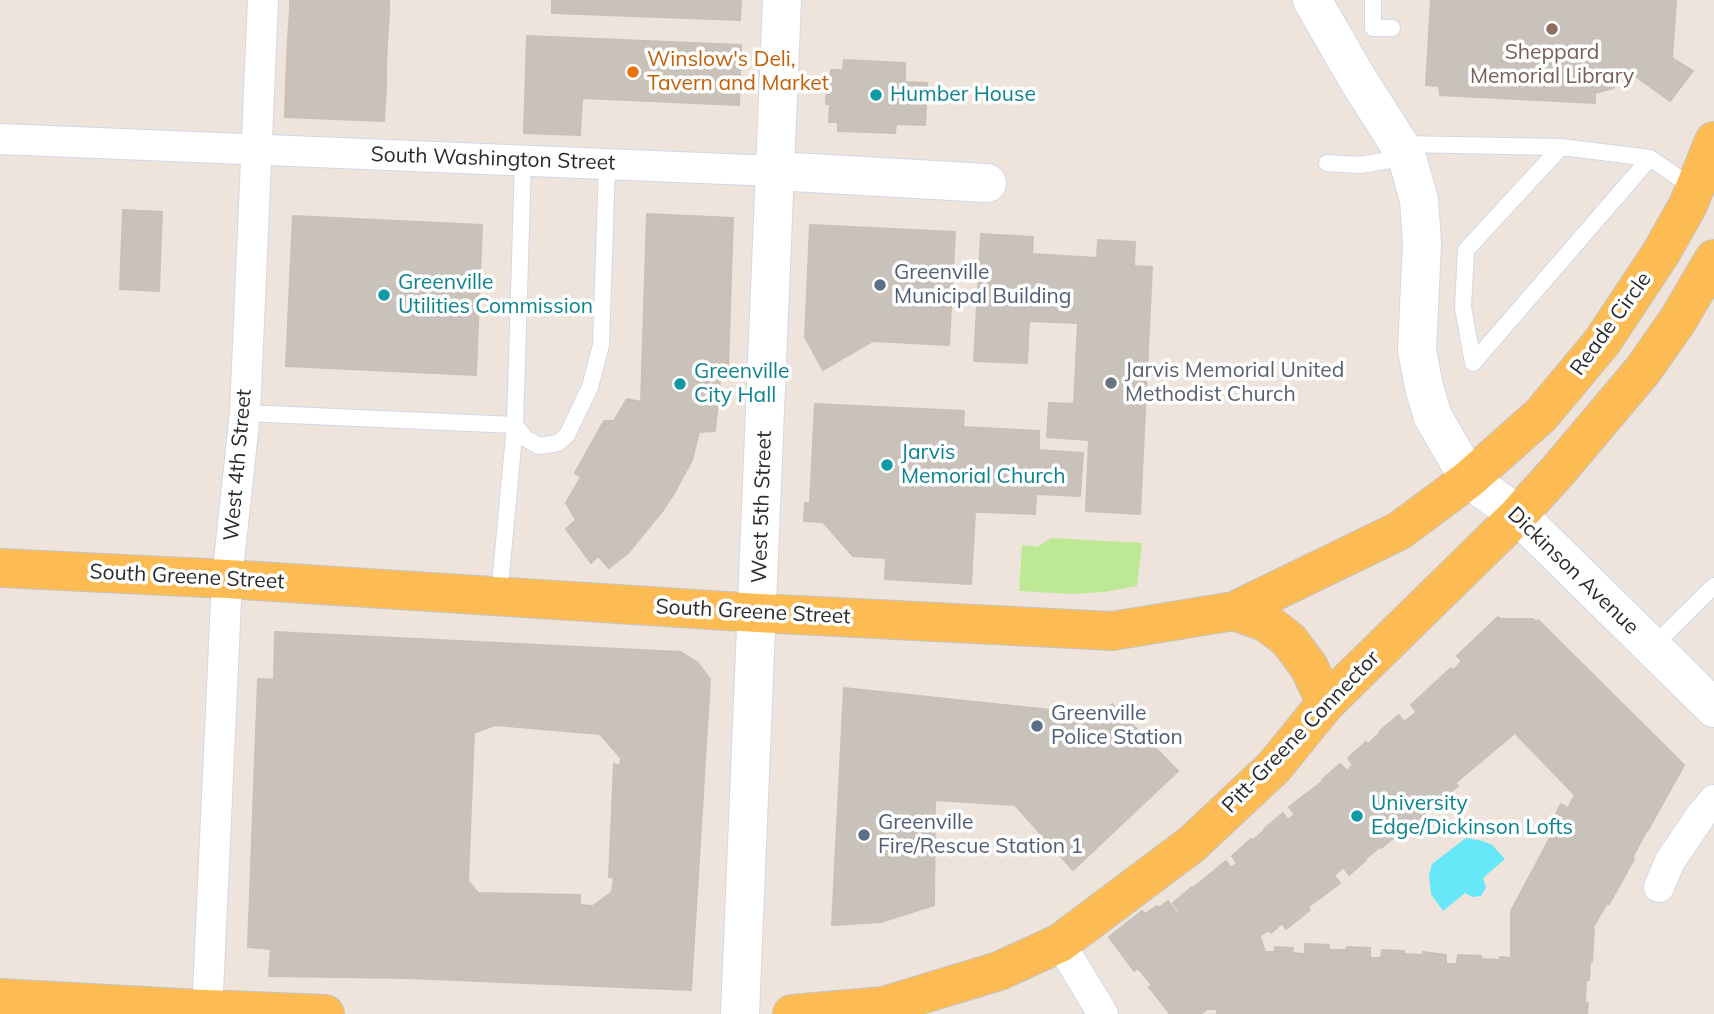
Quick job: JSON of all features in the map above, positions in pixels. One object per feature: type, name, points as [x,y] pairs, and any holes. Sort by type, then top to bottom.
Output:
[{"type":"main road","name":"West 5th Street","points":[[740,1014],[782,0]]},
{"type":"main road","name":"Dickinson Avenue","points":[[1312,0],[1402,150],[1419,200],[1422,243],[1417,350],[1433,417],[1469,479],[1518,515],[1714,708]]},
{"type":"main road","name":"Reade Circle","points":[[1469,479],[1541,415],[1602,342],[1661,253],[1695,189],[1714,141]]},
{"type":"main road","name":"South Washington Street","points":[[775,171],[986,183]]},
{"type":"main road","points":[[1518,515],[1643,370],[1678,320],[1714,259]]},
{"type":"main road","name":"South Greene Street","points":[[0,568],[1112,631],[1234,611],[1399,531],[1469,479]]},
{"type":"main road","name":"Pitt-Greene Connector","points":[[792,1014],[884,1006],[999,971],[1059,943],[1192,844],[1273,767],[1326,703],[1518,515]]},
{"type":"main road","points":[[1234,611],[1268,623],[1289,640],[1309,667],[1326,703]]},
{"type":"main road","points":[[0,998],[207,1012],[325,1014]]},
{"type":"street","name":"West 4th Street","points":[[207,1012],[227,579],[245,413],[263,0]]},
{"type":"street","name":"South Washington Street","points":[[0,139],[775,171]]},
{"type":"street","points":[[1659,887],[1670,861],[1714,800]]},
{"type":"street","points":[[1059,943],[1103,1014]]},
{"type":"lane","points":[[1373,0],[1373,28],[1392,28]]},
{"type":"lane","points":[[1561,147],[1466,250],[1463,306],[1473,363],[1650,158]]},
{"type":"lane","points":[[1327,163],[1360,165],[1402,150],[1561,147],[1650,158],[1695,189]]},
{"type":"lane","points":[[499,596],[515,425],[523,161]]},
{"type":"lane","points":[[245,413],[515,425],[526,438],[539,446],[558,443],[567,435],[590,387],[601,345],[607,164]]},
{"type":"lane","points":[[1652,647],[1714,586]]},
{"type":"green space","points":[[1051,538],[1142,543],[1137,586],[1073,594],[1019,591],[1022,545],[1037,547]]},
{"type":"water","points":[[1466,838],[1492,845],[1505,859],[1483,878],[1486,888],[1481,896],[1472,897],[1465,893],[1443,911],[1431,894],[1429,875],[1432,864]]},
{"type":"building","points":[[290,0],[389,0],[389,13],[290,9]]},
{"type":"building","points":[[552,0],[741,0],[740,20],[552,13]]},
{"type":"building","name":"Sheppard Memorial Library","points":[[1431,0],[1676,0],[1672,58],[1693,71],[1670,101],[1631,73],[1613,88],[1595,93],[1595,103],[1440,95],[1439,86],[1426,85]]},
{"type":"building","points":[[290,9],[389,13],[387,44],[288,39]]},
{"type":"building","name":"Winslow's Deli, Tavern and Market","points":[[527,36],[741,45],[739,105],[582,98],[580,135],[524,133]]},
{"type":"building","points":[[288,39],[387,44],[386,64],[287,60]]},
{"type":"building","points":[[287,60],[386,64],[386,87],[286,83]]},
{"type":"building","name":"Humber House","points":[[844,60],[905,63],[905,82],[927,83],[925,125],[896,124],[895,133],[838,131],[838,122],[829,122],[827,86],[830,86],[831,70],[843,70]]},
{"type":"building","points":[[286,83],[386,87],[384,121],[285,117]]},
{"type":"building","points":[[123,210],[162,212],[159,291],[120,289]]},
{"type":"building","name":"Greenville City Hall","points":[[647,214],[733,218],[728,368],[721,370],[715,431],[699,432],[692,460],[673,495],[628,553],[609,568],[598,556],[591,563],[566,529],[576,520],[566,503],[581,477],[575,473],[604,421],[614,421],[627,399],[641,402]]},
{"type":"building","name":"Greenville Utilities Commission","points":[[293,216],[482,225],[476,375],[286,366]]},
{"type":"building","name":"Greenville Municipal Building","points":[[810,225],[955,232],[949,345],[873,341],[823,370],[805,337]]},
{"type":"building","name":"Jarvis Memorial United Methodist Church","points":[[981,234],[1033,237],[1032,254],[1097,258],[1098,240],[1135,242],[1134,266],[1152,267],[1140,514],[1086,511],[1089,440],[1047,437],[1049,403],[1074,404],[1078,323],[1029,321],[1027,363],[974,361]]},
{"type":"building","name":"Jarvis Memorial Church","points":[[815,404],[964,411],[959,511],[975,512],[971,584],[885,579],[886,558],[853,556],[823,522],[804,521],[805,503],[810,503]]},
{"type":"building","points":[[964,427],[1039,431],[1039,450],[1083,453],[1080,496],[1036,494],[1035,514],[959,511]]},
{"type":"building","name":"University Edge/Dickinson Lofts","points":[[1498,617],[1533,619],[1536,622],[1538,620],[1684,765],[1609,904],[1607,903],[1592,929],[1592,962],[1589,980],[1586,980],[1587,1014],[1217,1014],[1217,1009],[1207,1009],[1201,1014],[1170,1014],[1149,987],[1152,985],[1138,968],[1134,971],[1109,937],[1142,911],[1145,914],[1168,901],[1177,913],[1179,911],[1173,903],[1192,887],[1226,861],[1231,868],[1237,863],[1232,856],[1283,813],[1288,820],[1295,814],[1289,807],[1340,764],[1347,771],[1353,765],[1348,758],[1366,742],[1368,744],[1399,715],[1404,722],[1417,712],[1411,705],[1451,668],[1453,671],[1462,661],[1457,656]],"holes":[[[1515,733],[1575,795],[1568,808],[1561,804],[1554,818],[1559,821],[1511,911],[1511,958],[1481,959],[1481,956],[1458,955],[1457,964],[1446,964],[1446,955],[1423,952],[1423,955],[1404,954],[1404,951],[1382,950],[1381,958],[1370,958],[1370,948],[1347,947],[1347,950],[1329,950],[1329,945],[1305,944],[1305,954],[1292,953],[1293,948],[1275,947],[1275,952],[1265,952],[1260,936],[1268,930],[1271,933],[1282,923],[1286,929],[1310,910],[1308,907],[1340,883],[1334,876],[1343,867],[1349,875],[1397,835],[1391,827],[1401,819],[1408,827],[1438,799],[1439,801],[1458,786],[1455,783]]]},
{"type":"building","points":[[275,632],[681,652],[698,663],[710,679],[691,990],[409,978],[425,688],[274,681]],"holes":[[[495,725],[600,734],[621,758],[620,766],[614,764],[609,877],[614,877],[612,892],[593,906],[580,905],[580,895],[478,893],[468,881],[474,733]]]},
{"type":"building","points":[[258,679],[425,688],[409,978],[269,976],[271,949],[248,947]]},
{"type":"building","points":[[844,688],[1098,715],[1112,704],[1178,771],[1073,870],[1015,805],[935,800],[934,905],[881,922],[832,925]]},
{"type":"place","name":"Sheppard Memorial Library","points":[[1552,29]]},
{"type":"place","name":"Winslow's Deli, Tavern and Market","points":[[633,72]]},
{"type":"place","name":"Humber House","points":[[876,95]]},
{"type":"place","name":"Greenville Municipal Building","points":[[880,285]]},
{"type":"place","name":"Greenville Utilities Commission","points":[[384,295]]},
{"type":"place","name":"Jarvis Memorial United Methodist Church","points":[[1111,383]]},
{"type":"place","name":"Greenville City Hall","points":[[680,384]]},
{"type":"place","name":"Jarvis Memorial Church","points":[[887,465]]},
{"type":"place","name":"Greenville Police Station","points":[[1037,726]]},
{"type":"place","name":"University Edge/Dickinson Lofts","points":[[1357,816]]},
{"type":"place","name":"Greenville Fire/Rescue Station 1","points":[[864,835]]}]
